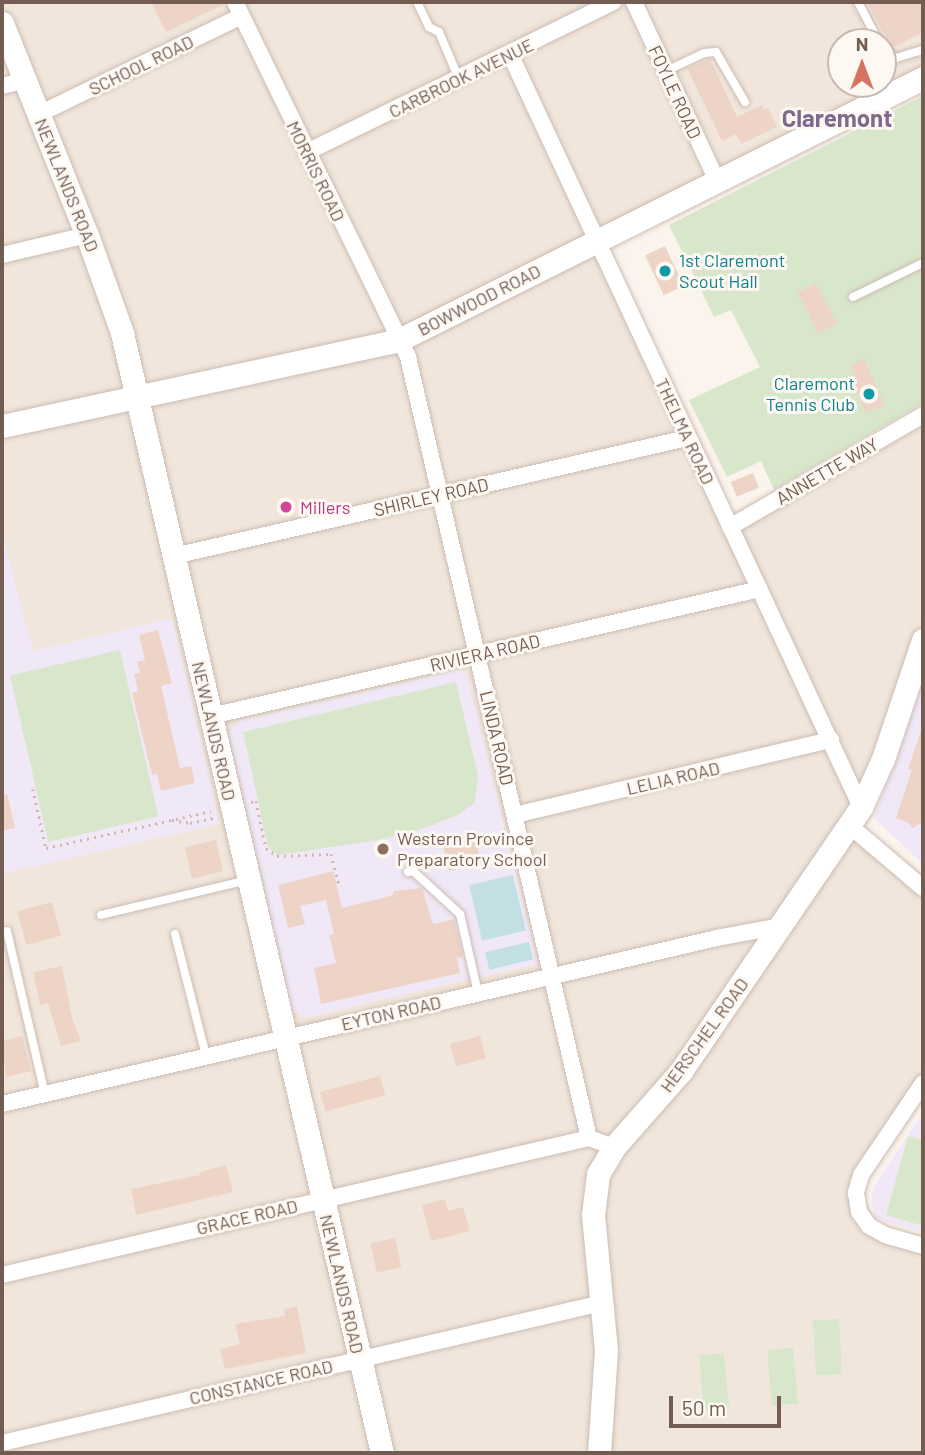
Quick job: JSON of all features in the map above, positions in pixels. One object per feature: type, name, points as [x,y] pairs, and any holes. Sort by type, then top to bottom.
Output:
[{"type":"street","name":"CARBROOK AVENUE","points":[[307,152],[613,2]]},
{"type":"street","name":"FOYLE ROAD","points":[[634,2],[717,181]]},
{"type":"street","name":"SCHOOL ROAD","points":[[39,114],[238,9]]},
{"type":"street","name":"MORRIS ROAD","points":[[238,9],[399,340]]},
{"type":"street","name":"NEWLANDS ROAD","points":[[2,23],[113,301],[382,1453]]},
{"type":"street","name":"THELMA ROAD","points":[[510,54],[687,438],[831,740],[855,816]]},
{"type":"street","name":"BOWWOOD ROAD","points":[[2,426],[399,340],[923,78]]},
{"type":"street","points":[[2,86],[26,80]]},
{"type":"street","points":[[2,255],[87,235]]},
{"type":"street","name":"LINDA ROAD","points":[[399,340],[408,357],[589,1138]]},
{"type":"street","name":"ANNETTE WAY","points":[[730,527],[923,415]]},
{"type":"street","name":"SHIRLEY ROAD","points":[[174,556],[687,438]]},
{"type":"street","name":"RIVIERA ROAD","points":[[211,716],[760,589]]},
{"type":"street","name":"HERSCHEL ROAD","points":[[599,1453],[606,1383],[602,1303],[592,1205],[598,1174],[614,1147],[681,1071],[855,816],[883,759],[923,640]]},
{"type":"street","name":"LELIA ROAD","points":[[515,815],[831,740]]},
{"type":"street","points":[[855,816],[923,888]]},
{"type":"street","name":"EYTON ROAD","points":[[2,1104],[553,975],[780,926]]},
{"type":"street","points":[[923,1083],[861,1175],[856,1193],[859,1212],[869,1226],[884,1235],[923,1246]]},
{"type":"street","points":[[589,1138],[614,1147]]},
{"type":"street","name":"GRACE ROAD","points":[[2,1275],[589,1138]]},
{"type":"street","name":"CONSTANCE ROAD","points":[[2,1443],[602,1303]]},
{"type":"lane","points":[[417,2],[429,27],[439,32],[459,79]]},
{"type":"lane","points":[[858,2],[872,28]]},
{"type":"lane","points":[[897,58],[923,50]]},
{"type":"lane","points":[[666,71],[704,53],[716,52],[744,102]]},
{"type":"lane","points":[[853,297],[923,263]]},
{"type":"lane","points":[[408,872],[413,871],[460,914],[478,993]]},
{"type":"lane","points":[[102,915],[249,880]]},
{"type":"lane","points":[[7,930],[45,1094]]},
{"type":"lane","points":[[175,933],[206,1056]]},
{"type":"path","points":[[33,789],[46,848],[211,811]]},
{"type":"path","points":[[251,802],[256,801],[266,848],[277,856],[331,854],[340,888]]},
{"type":"path","points":[[169,820],[190,823],[221,817]]},
{"type":"shaded area","points":[[2,2],[923,2],[923,78],[897,91],[897,28],[827,28],[827,98],[883,98],[598,241],[730,527],[923,415],[923,640],[849,825],[923,888],[923,1083],[861,1175],[863,1219],[923,1246],[923,1453],[2,1453]]},
{"type":"shaded area","points":[[2,531],[33,651],[172,618],[220,824],[2,874]]},
{"type":"shaded area","name":"Western Province Preparatory School","points":[[460,670],[467,675],[538,964],[480,977],[478,970],[468,973],[469,979],[305,1018],[293,1011],[229,734],[238,721]]},
{"type":"shaded area","points":[[923,678],[923,864],[874,818]]},
{"type":"shaded area","points":[[923,1112],[923,1233],[876,1218],[871,1201],[874,1187]]},
{"type":"green space","points":[[923,96],[923,403],[774,490],[761,461],[727,477],[689,400],[760,367],[731,310],[714,317],[669,225]]},
{"type":"green space","points":[[120,650],[158,817],[48,842],[10,675]]},
{"type":"green space","points":[[456,682],[478,776],[475,802],[458,815],[416,831],[379,840],[278,855],[268,847],[243,732]]},
{"type":"green space","points":[[908,1136],[923,1140],[923,1226],[886,1215]]},
{"type":"green space","points":[[839,1319],[842,1374],[816,1375],[813,1320]]},
{"type":"green space","points":[[793,1348],[798,1404],[772,1406],[767,1350]]},
{"type":"green space","points":[[724,1353],[729,1409],[704,1411],[699,1355]]},
{"type":"water","points":[[513,875],[526,931],[482,941],[469,885]]},
{"type":"water","points":[[529,942],[533,960],[489,970],[485,952]]},
{"type":"building","points":[[151,2],[225,2],[225,4],[166,32]]},
{"type":"building","points":[[867,2],[923,2],[923,32],[897,45],[897,28],[881,28]]},
{"type":"building","points":[[710,59],[737,117],[762,105],[764,110],[768,108],[777,127],[741,144],[736,134],[722,141],[687,68]]},
{"type":"building","name":"1st Claremont Scout Hall","points":[[665,246],[684,286],[664,295],[645,255]]},
{"type":"building","points":[[816,283],[837,324],[818,334],[797,293]]},
{"type":"building","name":"Claremont Tennis Club","points":[[864,359],[885,405],[866,413],[852,382],[857,380],[850,365]]},
{"type":"building","points":[[753,473],[759,488],[737,497],[731,482]]},
{"type":"building","points":[[158,630],[172,683],[161,686],[180,768],[191,766],[195,783],[161,791],[157,774],[152,775],[132,693],[138,691],[134,674],[140,673],[137,662],[145,660],[139,635]]},
{"type":"building","points":[[921,731],[923,822],[912,828],[909,823],[896,818],[912,770],[908,769]]},
{"type":"building","points":[[7,794],[15,828],[2,831],[2,795]]},
{"type":"building","points":[[474,834],[481,863],[449,871],[442,842]]},
{"type":"building","points":[[216,840],[223,871],[192,878],[185,847]]},
{"type":"building","points":[[333,871],[342,908],[387,897],[394,894],[393,891],[422,888],[433,924],[454,919],[463,957],[457,958],[460,973],[321,1004],[314,968],[336,963],[329,935],[334,934],[326,900],[300,906],[305,924],[288,928],[278,885]]},
{"type":"building","points":[[52,902],[61,936],[26,945],[17,911]]},
{"type":"building","points":[[62,966],[72,1018],[81,1041],[61,1046],[48,1003],[40,1005],[33,972]]},
{"type":"building","points":[[22,1036],[31,1071],[6,1077],[2,1041]]},
{"type":"building","points":[[480,1036],[486,1058],[456,1066],[450,1044]]},
{"type":"building","points":[[380,1076],[385,1095],[325,1111],[320,1092]]},
{"type":"building","points":[[226,1165],[233,1192],[136,1215],[131,1189],[200,1175],[200,1172]]},
{"type":"building","points":[[445,1199],[448,1211],[463,1207],[470,1231],[431,1241],[422,1205]]},
{"type":"building","points":[[395,1238],[401,1267],[377,1273],[371,1243]]},
{"type":"building","points":[[297,1306],[306,1353],[225,1369],[220,1349],[240,1344],[235,1324],[285,1316],[284,1309]]},
{"type":"place","name":"1st Claremont Scout Hall","points":[[665,271]]},
{"type":"place","name":"Claremont Tennis Club","points":[[869,394]]},
{"type":"place","name":"Millers","points":[[286,507]]},
{"type":"place","name":"Western Province Preparatory School","points":[[383,849]]},
{"type":"district","name":"Claremont","points":[[837,118]]}]
